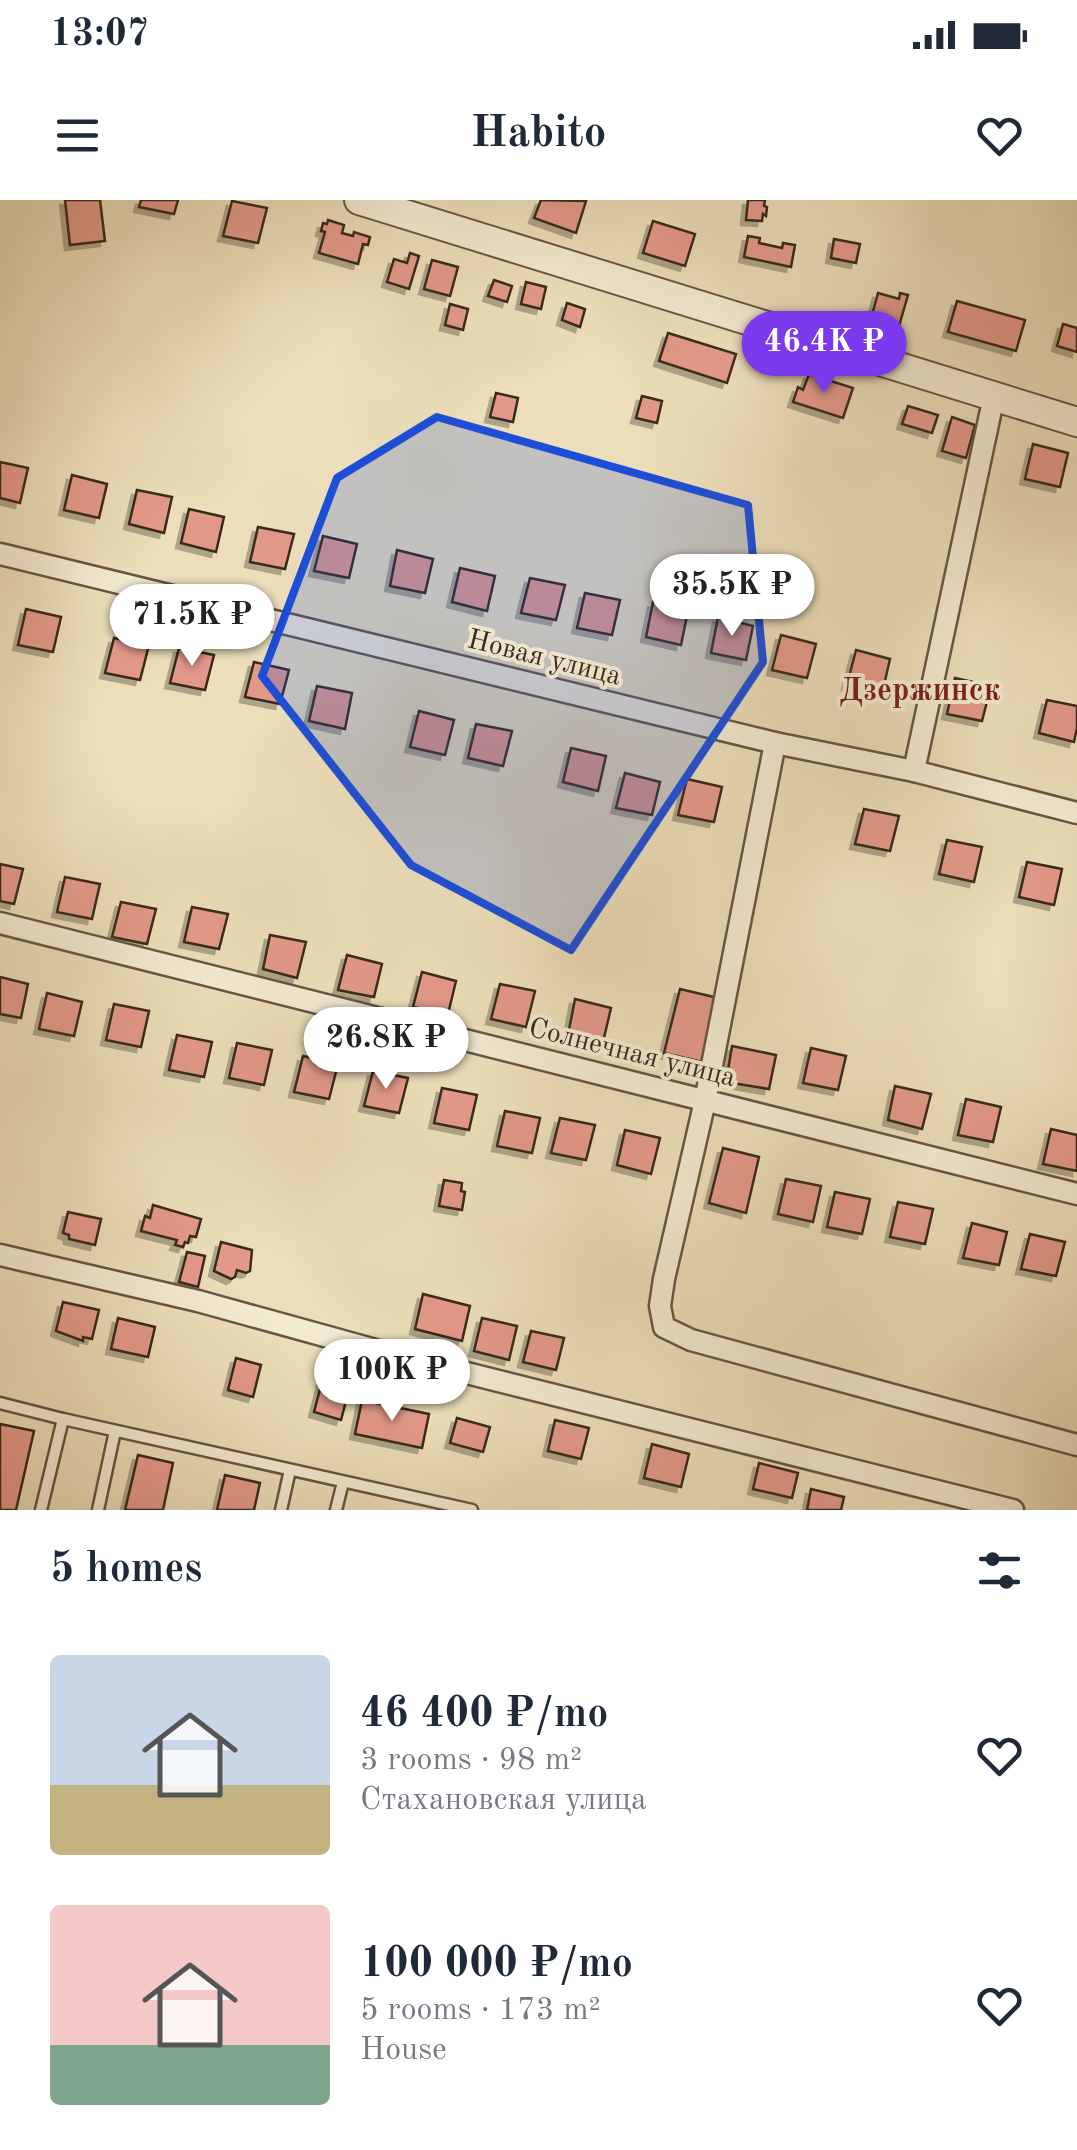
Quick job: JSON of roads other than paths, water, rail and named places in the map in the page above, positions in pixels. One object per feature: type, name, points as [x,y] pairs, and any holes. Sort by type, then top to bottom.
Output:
[{"type":"street","points":[[359,200],[1077,422]]},
{"type":"street","points":[[914,771],[994,396]]},
{"type":"street","name":"Новая улица","points":[[0,554],[1077,813]]},
{"type":"street","points":[[775,742],[705,1101],[664,1279],[660,1306],[664,1327],[690,1340],[1077,1445]]},
{"type":"street","name":"Солнечная улица","points":[[0,923],[1077,1194]]},
{"type":"street","points":[[0,1254],[1013,1510]]},
{"type":"lane","points":[[0,1402],[472,1510]]},
{"type":"lane","points":[[41,1510],[63,1419]]},
{"type":"lane","points":[[98,1510],[115,1431]]},
{"type":"lane","points":[[281,1510],[290,1470]]},
{"type":"lane","points":[[336,1510],[343,1482]]},
{"type":"district","name":"Дзержинск","points":[[920,692]]}]
